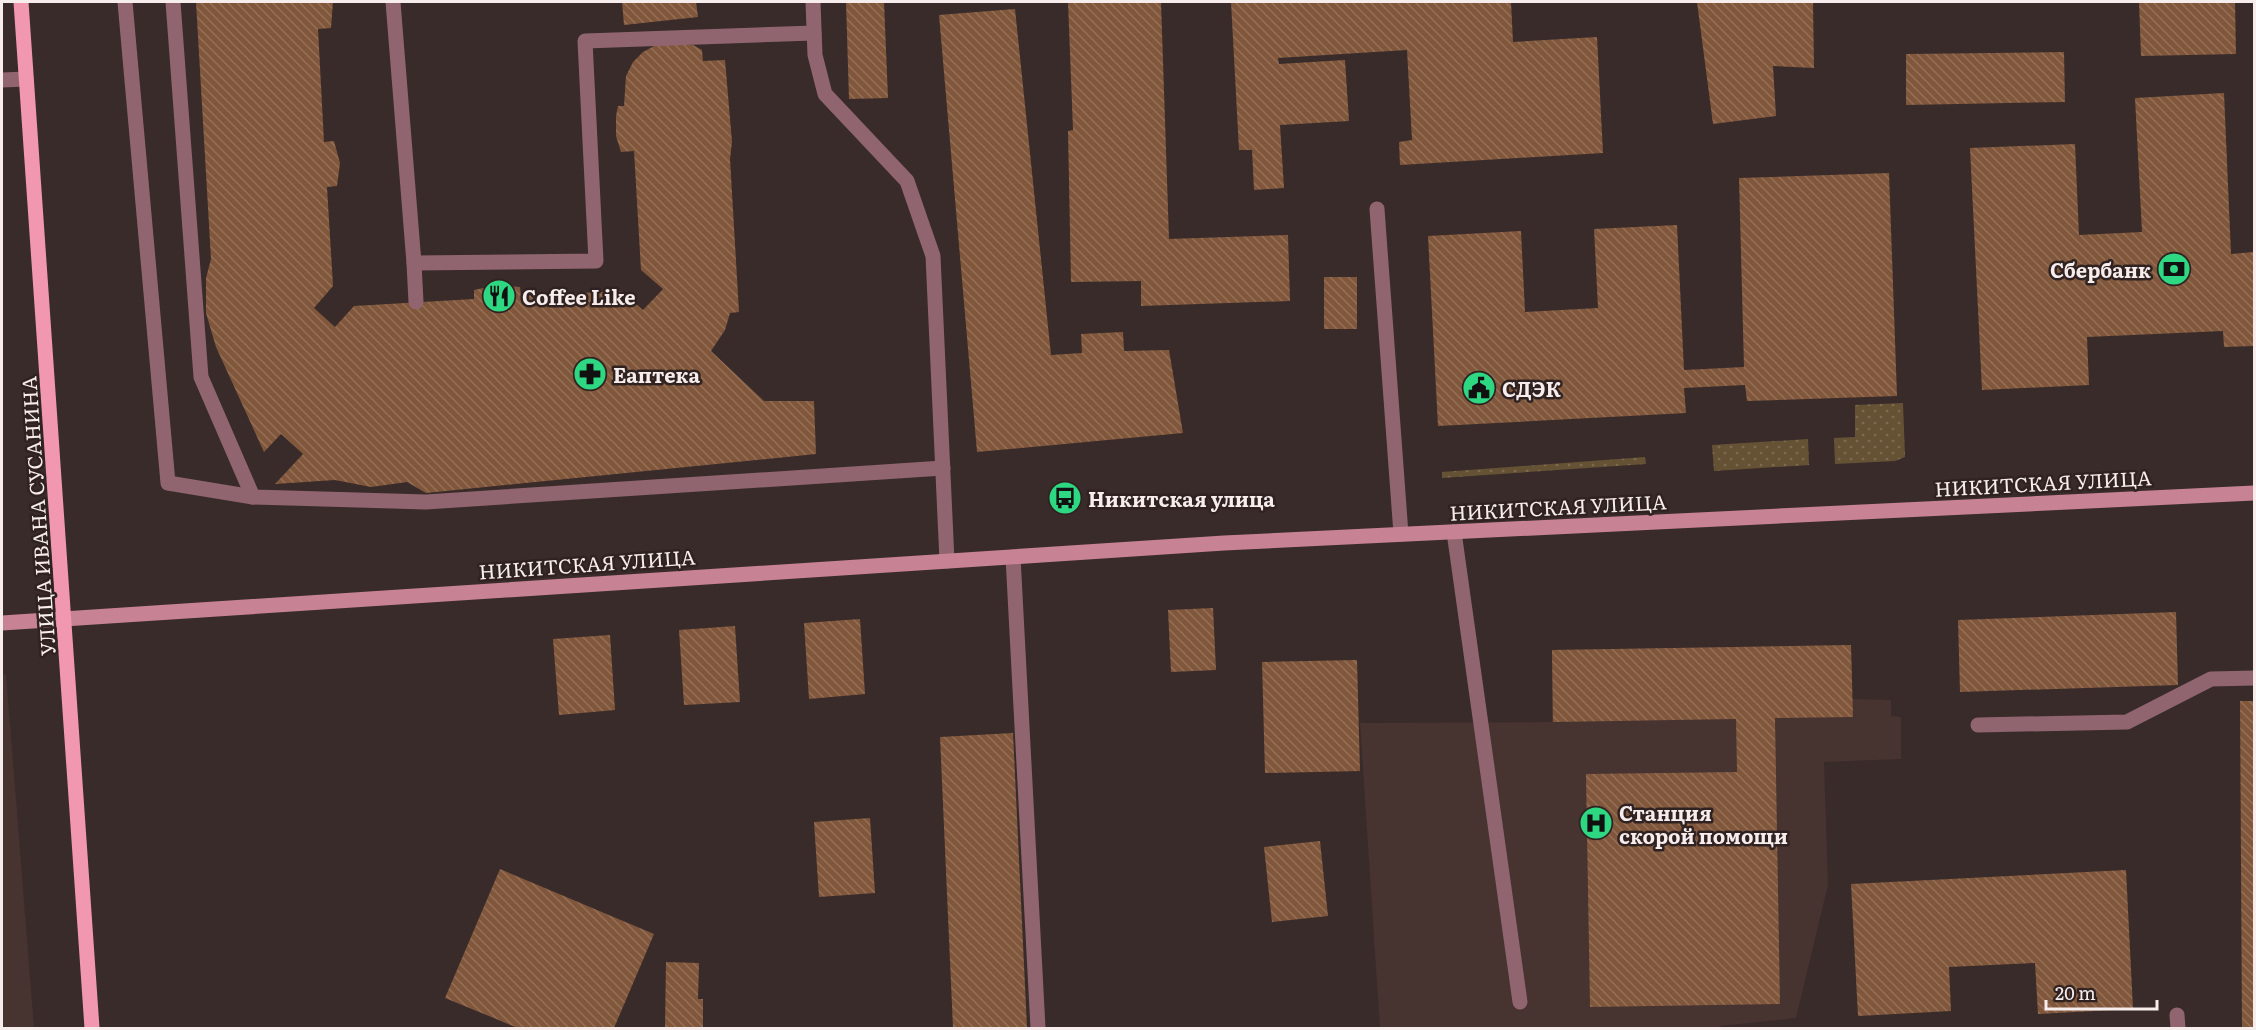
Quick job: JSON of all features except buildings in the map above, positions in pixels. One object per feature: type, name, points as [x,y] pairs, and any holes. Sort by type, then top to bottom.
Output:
[{"type":"main road","name":"УЛИЦА ИВАНА СУСАНИНА","points":[[21,2],[92,1029]]},
{"type":"street","name":"НИКИТСКАЯ УЛИЦА","points":[[2,623],[947,561],[1401,534],[2254,493]]},
{"type":"lane","points":[[125,2],[168,483],[253,496],[426,502],[943,468]]},
{"type":"lane","points":[[174,2],[201,377],[253,496]]},
{"type":"lane","points":[[393,2],[416,302]]},
{"type":"lane","points":[[813,2],[815,55],[825,94],[907,181],[933,256],[947,561]]},
{"type":"lane","points":[[414,264],[596,261],[585,41],[814,33]]},
{"type":"lane","points":[[2,80],[27,79]]},
{"type":"lane","points":[[1377,209],[1401,534]]},
{"type":"lane","points":[[1454,532],[1520,1002]]},
{"type":"lane","points":[[1013,557],[1038,1029]]},
{"type":"lane","points":[[1978,725],[2127,722],[2211,679],[2254,678]]},
{"type":"shaded area","points":[[1903,403],[1905,457],[1895,461],[1835,464],[1834,438],[1855,437],[1855,405]]},
{"type":"shaded area","points":[[1808,439],[1809,465],[1714,471],[1712,445]]},
{"type":"shaded area","points":[[1645,457],[1646,464],[1442,478],[1442,472]]},
{"type":"shaded area","name":"Станция скорой помощи","points":[[1851,645],[1852,699],[1891,700],[1891,716],[1901,717],[1901,759],[1824,762],[1828,885],[1796,1018],[1721,1026],[1720,1028],[1380,1028],[1360,723],[1552,722],[1552,650]]},
{"type":"shaded area","points":[[6,674],[34,1028],[2,1028],[2,675]]},
{"type":"place","name":"Сбербанк","points":[[2174,269]]},
{"type":"place","name":"Coffee Like","points":[[499,296]]},
{"type":"place","name":"Еаптека","points":[[590,374]]},
{"type":"place","name":"СДЭК","points":[[1479,388]]},
{"type":"place","name":"Никитская улица","points":[[1065,498]]},
{"type":"place","name":"Станция скорой помощи","points":[[1596,823]]}]
